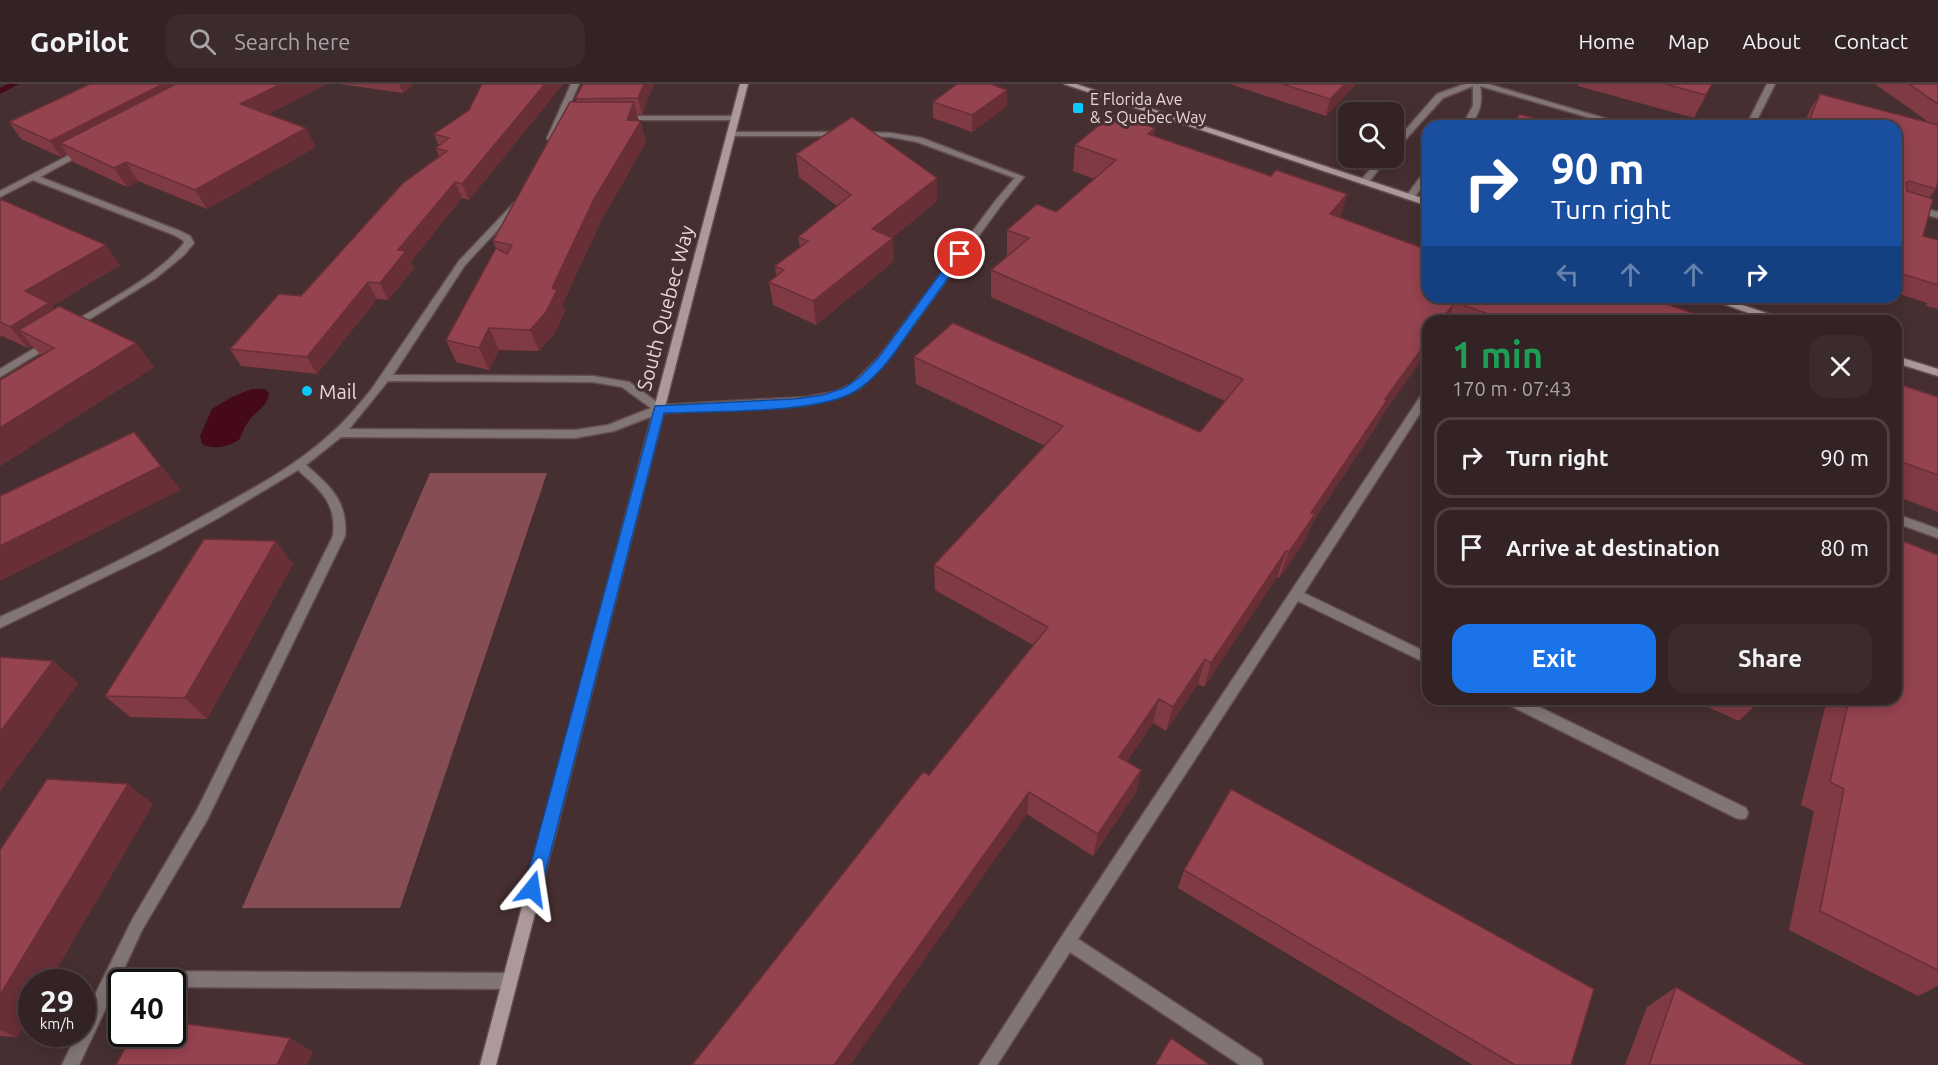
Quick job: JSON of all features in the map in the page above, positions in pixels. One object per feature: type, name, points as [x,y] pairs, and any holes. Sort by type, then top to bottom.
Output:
[{"type":"street","points":[[546,150],[566,119],[575,84]]},
{"type":"street","name":"South Quebec Way","points":[[488,1065],[508,981],[744,84]]},
{"type":"street","points":[[1068,84],[1422,201]]},
{"type":"street","points":[[1471,120],[1479,104],[1476,84]]},
{"type":"street","points":[[1404,136],[1437,98],[1476,84],[1605,120]]},
{"type":"street","points":[[1753,120],[1771,84]]},
{"type":"street","points":[[616,118],[735,118]]},
{"type":"street","points":[[339,433],[575,434],[609,428],[659,409],[807,401],[837,395],[856,386],[883,359],[1020,177],[926,142],[902,136],[731,134]]},
{"type":"street","points":[[0,194],[93,146]]},
{"type":"street","points":[[1364,182],[1376,168]]},
{"type":"street","points":[[32,177],[177,233],[189,243],[181,254],[166,266],[67,331]]},
{"type":"street","points":[[1410,197],[1422,181]]},
{"type":"street","points":[[0,623],[185,531],[298,464],[339,433],[385,378],[460,265],[476,245],[523,198]]},
{"type":"street","points":[[1902,205],[1938,215]]},
{"type":"street","points":[[1727,303],[1763,315]]},
{"type":"street","points":[[0,374],[57,337]]},
{"type":"street","points":[[1902,361],[1938,373]]},
{"type":"street","points":[[385,378],[593,379],[632,387],[659,409]]},
{"type":"street","points":[[987,1065],[1422,402]]},
{"type":"street","points":[[116,969],[136,926],[202,815],[339,537],[341,514],[337,503],[298,464]]},
{"type":"street","points":[[1902,520],[1938,534]]},
{"type":"street","points":[[1295,594],[1422,656]]},
{"type":"street","points":[[1522,705],[1741,813]]},
{"type":"street","points":[[1067,941],[1256,1065]]},
{"type":"street","points":[[186,979],[508,981]]},
{"type":"street","points":[[70,1065],[108,985]]},
{"type":"shaded area","points":[[252,389],[265,389],[269,393],[268,398],[251,418],[239,440],[221,447],[202,444],[200,436],[212,409]]},
{"type":"shaded area","points":[[430,473],[547,473],[400,908],[242,908]]},
{"type":"building","points":[[90,84],[163,84],[50,141],[9,122]]},
{"type":"building","points":[[176,84],[281,84],[240,104],[306,128],[195,190],[126,162],[114,168],[60,143]]},
{"type":"building","points":[[482,84],[545,84],[462,184],[455,182],[398,250],[406,251],[380,283],[368,282],[307,357],[230,349],[279,294],[301,296],[403,183],[447,151],[436,148],[449,138],[434,134],[469,110]]},
{"type":"building","points":[[583,84],[644,84],[638,98],[575,99]]},
{"type":"building","points":[[957,84],[991,84],[1007,90],[972,115],[933,102]]},
{"type":"building","points":[[1282,84],[1345,84],[1330,99]]},
{"type":"building","points":[[1665,84],[1712,84],[1706,95]]},
{"type":"building","points":[[1909,84],[1938,84],[1938,104]]},
{"type":"building","points":[[1820,94],[1938,125],[1936,189],[1909,181],[1906,183],[1907,191],[1933,199],[1923,236],[1938,240],[1938,285],[1902,274],[1902,120],[1809,120]]},
{"type":"building","points":[[570,102],[634,102],[627,120],[641,121],[594,199],[552,288],[557,290],[546,312],[530,330],[489,328],[479,348],[446,340],[496,248],[507,254],[512,245],[493,241]]},
{"type":"building","points":[[1113,114],[1155,128],[1148,134],[1271,176],[1276,170],[1347,194],[1330,214],[1422,248],[1422,303],[1454,303],[1445,315],[1422,315],[1422,348],[1385,399],[1387,400],[1311,513],[1315,514],[1289,552],[1286,551],[1211,663],[1205,659],[1173,707],[1159,699],[1119,757],[1141,770],[1098,834],[1029,792],[834,1065],[692,1065],[923,772],[929,775],[1048,627],[934,565],[1063,426],[914,357],[953,323],[1200,432],[1243,379],[991,270],[1029,238],[1007,230],[1037,204],[1056,212],[1116,160],[1075,145]]},
{"type":"building","points":[[1520,114],[1542,120],[1515,120]]},
{"type":"building","points":[[852,117],[937,178],[872,229],[893,238],[813,301],[769,282],[784,270],[775,266],[808,241],[798,237],[851,195],[796,154]]},
{"type":"building","points":[[0,199],[106,245],[25,291],[49,303],[10,327],[0,322]]},
{"type":"building","points":[[1458,303],[1664,303],[1698,315],[1491,315]]},
{"type":"building","points":[[59,306],[136,343],[0,428],[0,380],[54,348],[19,330]]},
{"type":"building","points":[[1902,385],[1938,397],[1938,475],[1902,462]]},
{"type":"building","points":[[134,432],[161,466],[0,546],[0,496]]},
{"type":"building","points":[[204,539],[276,541],[185,698],[105,696]]},
{"type":"building","points":[[1902,540],[1938,555],[1938,970],[1820,911],[1844,789],[1830,782],[1848,705],[1902,705]]},
{"type":"building","points":[[0,657],[53,661],[0,732]]},
{"type":"building","points":[[47,779],[128,784],[0,995],[0,850]]},
{"type":"building","points":[[1231,789],[1594,989],[1571,1065],[1515,1065],[1184,870]]},
{"type":"building","points":[[1676,987],[1806,1065],[1649,1065]]},
{"type":"building","points":[[186,1024],[290,1038],[277,1065],[116,1065],[126,1047],[186,1047]]},
{"type":"building","points":[[1171,1038],[1210,1065],[1155,1065]]},
{"type":"waterway","points":[[0,91],[15,84]]},
{"type":"place","name":"E Florida Ave & S Quebec Way","points":[[1078,108]]},
{"type":"place","name":"Mail","points":[[307,391]]},
{"type":"route","points":[[532,889],[659,409],[794,403],[837,395],[856,386],[883,359],[960,254]]}]
